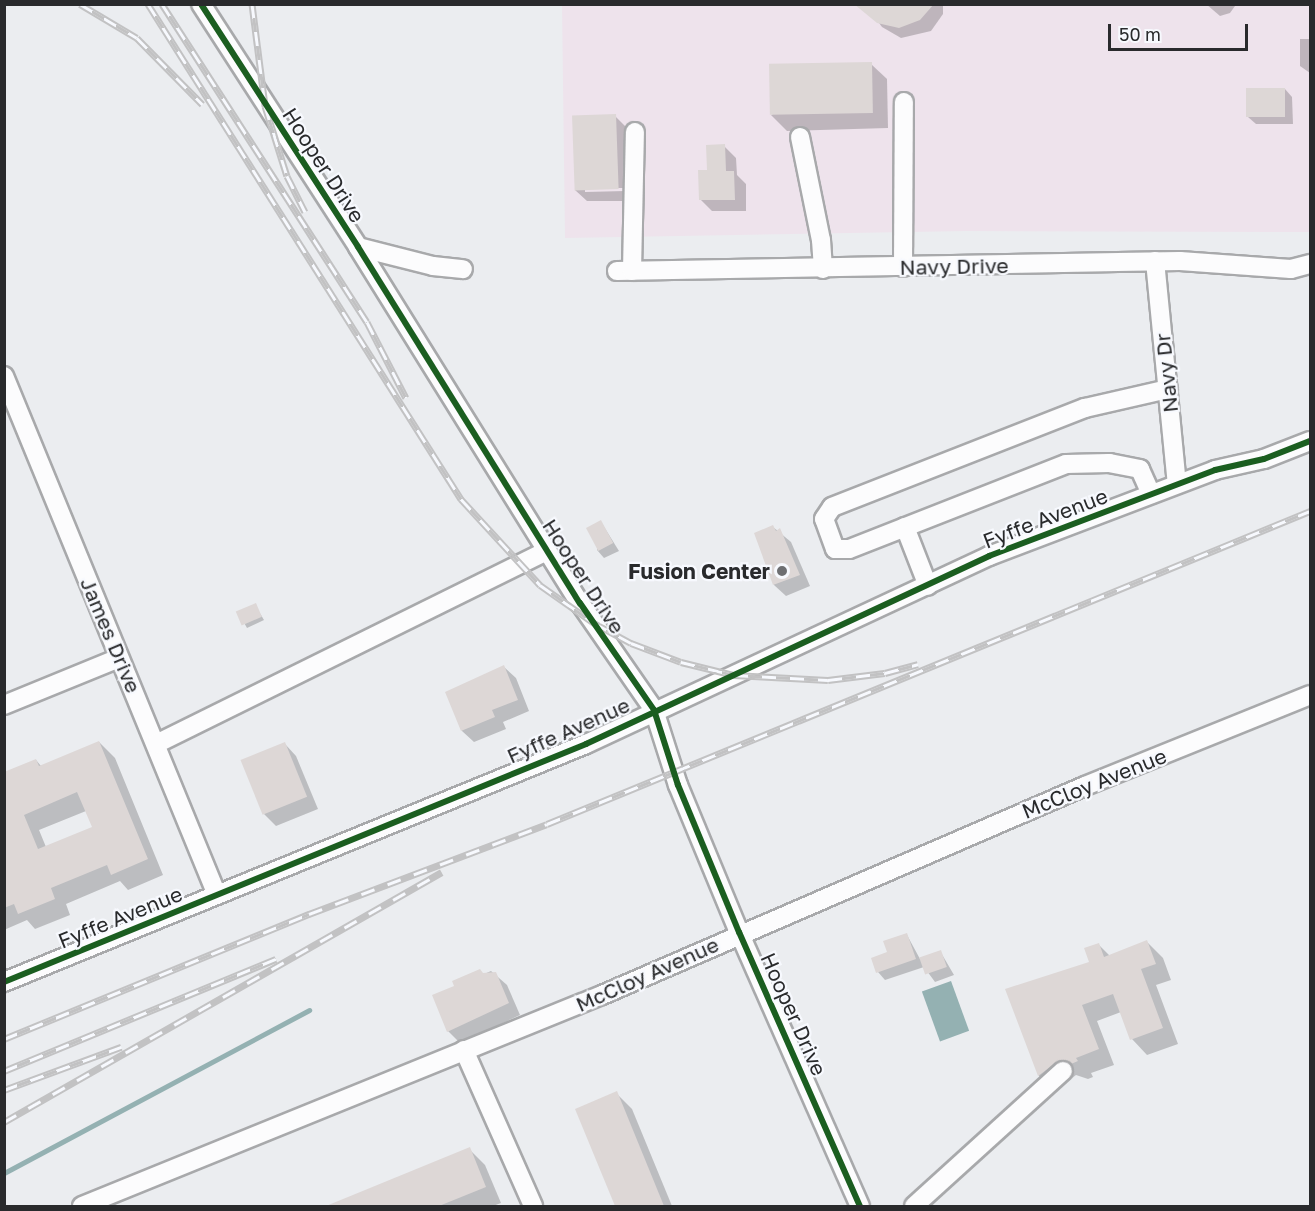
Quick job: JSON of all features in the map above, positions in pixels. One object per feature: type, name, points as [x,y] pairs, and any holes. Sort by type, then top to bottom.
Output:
[{"type":"street","name":"Hooper Drive","points":[[201,4],[358,247],[547,551],[654,710],[678,785],[739,932],[860,1206]]},
{"type":"street","points":[[903,267],[904,102]]},
{"type":"street","name":"Navy Drive","points":[[635,132],[624,271],[1155,261],[1241,262],[1291,269],[1311,264]]},
{"type":"street","points":[[800,137],[822,240],[823,269]]},
{"type":"street","points":[[358,247],[433,266],[463,269]]},
{"type":"street","name":"Navy Dr","points":[[1155,261],[1177,484]]},
{"type":"street","name":"James Drive","points":[[4,376],[217,895]]},
{"type":"street","points":[[1151,494],[1140,469],[1109,463],[1066,464],[849,549],[835,549],[824,519],[832,507],[1085,408],[1168,389]]},
{"type":"street","name":"Fyffe Avenue","points":[[4,982],[586,744],[654,710],[989,556],[1177,484],[1311,441]]},
{"type":"street","points":[[905,527],[928,586]]},
{"type":"street","points":[[156,744],[547,551]]},
{"type":"street","points":[[4,705],[119,658]]},
{"type":"street","name":"McCloy Avenue","points":[[82,1206],[602,995],[739,932],[1311,695]]},
{"type":"street","points":[[464,1050],[532,1206]]},
{"type":"street","points":[[914,1206],[1063,1071]]},
{"type":"shaded area","points":[[562,5],[1310,5],[1310,232],[967,231],[565,238]]},
{"type":"water","points":[[951,981],[969,1031],[940,1041],[922,992]]},
{"type":"building","points":[[854,4],[934,4],[920,20],[899,28],[877,23]]},
{"type":"building","points":[[872,62],[873,113],[770,115],[769,64]]},
{"type":"building","points":[[1246,88],[1285,88],[1285,117],[1246,117]]},
{"type":"building","points":[[616,114],[619,189],[575,190],[572,116]]},
{"type":"building","points":[[725,144],[726,171],[734,171],[735,200],[699,200],[698,170],[707,170],[706,145]]},
{"type":"building","points":[[601,520],[613,543],[598,551],[586,528]]},
{"type":"building","name":"Fusion Center","points":[[773,525],[776,531],[780,528],[800,575],[773,585],[754,533]]},
{"type":"building","points":[[256,603],[262,617],[242,625],[236,612]]},
{"type":"building","points":[[504,665],[518,700],[492,710],[495,717],[461,731],[445,692]]},
{"type":"building","points":[[99,741],[148,859],[111,875],[107,865],[51,888],[55,899],[18,914],[14,904],[4,908],[4,772],[36,759],[39,766]],"holes":[[[77,792],[92,827],[38,849],[24,815]]]},
{"type":"building","points":[[285,742],[307,797],[263,815],[240,760]]},
{"type":"building","points":[[907,933],[916,959],[876,973],[871,958],[887,952],[883,941]]},
{"type":"building","points":[[1147,940],[1156,964],[1141,969],[1163,1028],[1130,1040],[1113,994],[1082,1005],[1099,1049],[1076,1058],[1078,1061],[1071,1064],[1060,1060],[1038,1076],[1005,989],[1089,962],[1084,948],[1099,943],[1104,957]]},
{"type":"building","points":[[941,950],[947,967],[925,975],[919,957]]},
{"type":"building","points":[[480,969],[483,973],[496,972],[509,1003],[447,1032],[432,995],[454,986],[452,981]]},
{"type":"building","points":[[617,1091],[664,1206],[615,1206],[575,1109]]},
{"type":"building","points":[[470,1147],[486,1187],[439,1206],[326,1206]]},
{"type":"waterway","points":[[4,1173],[309,1010]]},
{"type":"railway","points":[[80,4],[137,38],[202,104]]},
{"type":"railway","points":[[148,4],[461,499],[540,585],[594,623],[631,643],[681,662],[734,675],[828,680],[885,673],[918,664]]},
{"type":"railway","points":[[162,4],[367,322],[406,398]]},
{"type":"railway","points":[[252,4],[265,106],[287,176],[305,212]]},
{"type":"railway","points":[[4,1039],[309,914],[547,824],[1310,511]]},
{"type":"railway","points":[[4,1122],[442,872]]},
{"type":"railway","points":[[4,1071],[276,959]]},
{"type":"railway","points":[[4,1090],[121,1047]]},
{"type":"cycle path","points":[[201,4],[358,247],[580,603],[654,710],[678,785],[739,932],[860,1206]]},
{"type":"cycle path","points":[[4,982],[586,744],[989,556],[1215,470],[1264,459],[1310,441]]},
{"type":"place","name":"Fusion Center","points":[[782,571]]}]
